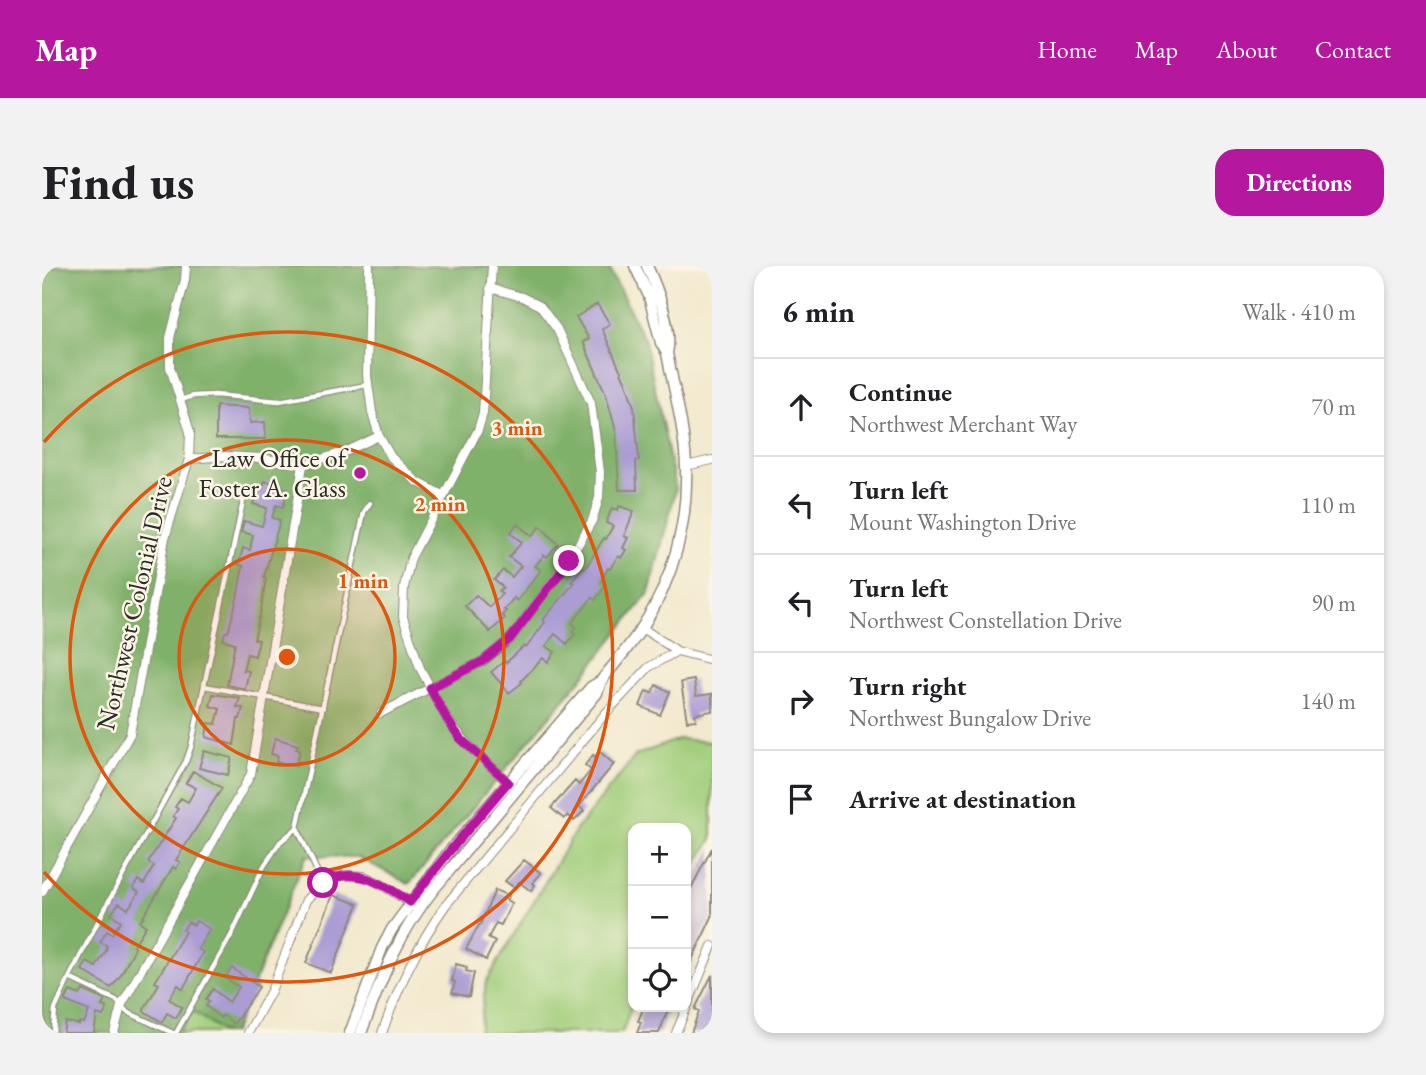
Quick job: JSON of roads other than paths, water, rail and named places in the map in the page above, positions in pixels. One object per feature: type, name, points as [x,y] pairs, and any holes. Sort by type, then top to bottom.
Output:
[{"type":"main road","points":[[635,266],[649,296],[661,343],[667,353]]},
{"type":"main road","points":[[350,1033],[382,948],[392,929],[512,786],[597,693],[601,681],[642,628],[663,590],[680,537],[686,499],[687,466],[667,353],[668,337],[662,307],[647,266]]},
{"type":"main road","points":[[361,1033],[391,955],[414,905]]},
{"type":"street","name":"Northwest Colonial Drive","points":[[42,891],[130,734],[165,538],[190,458],[190,432],[170,368],[170,338],[187,266]]},
{"type":"street","points":[[369,266],[368,385],[379,436],[391,457],[416,481],[444,496]]},
{"type":"street","points":[[492,266],[483,412],[478,430],[411,558],[404,587],[403,617],[420,668],[447,719],[460,738],[512,786]]},
{"type":"street","points":[[382,713],[483,661],[510,639],[569,561],[592,521],[599,498],[600,472],[591,403],[557,329],[540,306],[522,297],[490,288]]},
{"type":"street","points":[[190,458],[261,458],[303,465],[347,451],[379,436]]},
{"type":"street","points":[[687,466],[712,460]]},
{"type":"street","points":[[114,1033],[121,1006],[251,774],[303,465]]},
{"type":"street","points":[[642,628],[677,651],[712,660]]},
{"type":"street","points":[[382,1033],[398,988],[422,939],[445,906],[605,714],[649,667],[677,651]]},
{"type":"street","points":[[248,1033],[271,990],[306,900],[323,883],[341,875],[364,876],[414,905]]},
{"type":"street","points":[[676,1033],[712,946]]},
{"type":"lane","points":[[181,400],[193,396],[215,395],[279,401],[368,385]]},
{"type":"lane","points":[[53,1033],[55,1009],[69,978],[186,761],[191,747],[245,492]]},
{"type":"lane","points":[[323,883],[297,828],[364,512],[370,503]]},
{"type":"lane","points":[[204,686],[323,708]]},
{"type":"lane","points":[[69,978],[116,1000],[127,1012],[175,1033],[232,933],[264,866],[280,842],[297,828]]},
{"type":"place","name":"Law Office of Foster A. Glass","points":[[360,473]]}]
